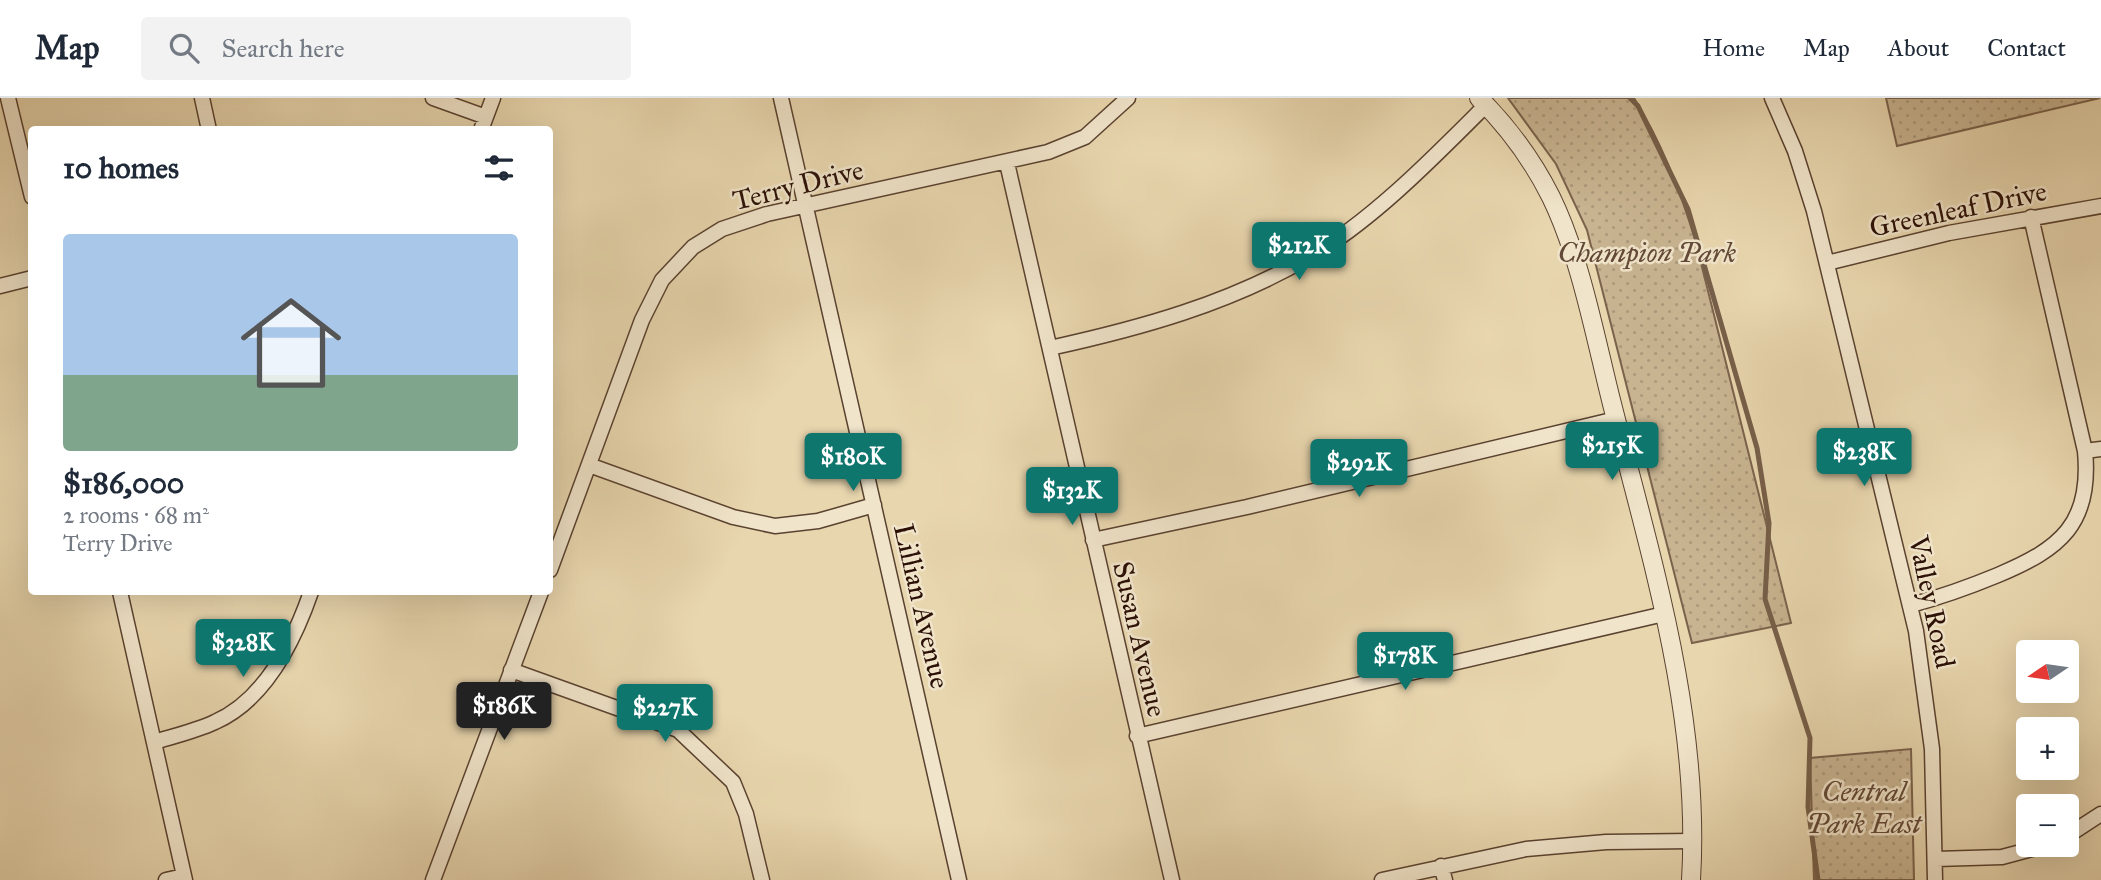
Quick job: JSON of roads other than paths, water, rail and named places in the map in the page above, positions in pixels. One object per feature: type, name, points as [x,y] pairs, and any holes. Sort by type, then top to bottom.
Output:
[{"type":"street","points":[[9,98],[28,180]]},
{"type":"street","points":[[202,98],[208,126]]},
{"type":"street","points":[[433,98],[484,123],[493,98]]},
{"type":"street","name":"Lillian Avenue","points":[[781,98],[959,880]]},
{"type":"street","name":"Terry Drive","points":[[553,562],[642,320],[662,280],[693,247],[722,229],[767,214],[1048,152],[1085,137],[1128,98]]},
{"type":"street","name":"Valley Road","points":[[1772,98],[1795,151],[1826,263],[1911,605],[1932,749],[1935,880]]},
{"type":"street","points":[[1050,348],[1131,330],[1194,312],[1311,256],[1415,174],[1483,102],[1516,141],[1551,197],[1579,276],[1679,675],[1690,767],[1693,841],[1691,880]]},
{"type":"street","name":"Susan Avenue","points":[[1007,163],[1172,880]]},
{"type":"street","name":"Greenleaf Drive","points":[[1826,263],[2031,217],[2101,206]]},
{"type":"street","points":[[1911,605],[1970,587],[2027,563],[2053,547],[2067,533],[2078,514],[2087,478],[2085,451],[2031,217]]},
{"type":"street","points":[[0,286],[28,279]]},
{"type":"street","points":[[1093,540],[1247,507],[1616,419]]},
{"type":"street","points":[[2085,451],[2101,449]]},
{"type":"street","points":[[589,465],[733,517],[775,526],[818,521],[874,505]]},
{"type":"street","points":[[121,595],[184,878],[166,880]]},
{"type":"street","points":[[154,742],[216,722],[246,704],[275,669],[310,595]]},
{"type":"street","points":[[438,879],[540,595]]},
{"type":"street","points":[[1137,736],[1664,614]]},
{"type":"street","points":[[511,670],[678,730],[733,782],[746,814],[762,880]]},
{"type":"street","points":[[2079,828],[2101,814]]},
{"type":"street","points":[[1382,880],[1443,873],[1526,849],[1606,842],[1693,841]]},
{"type":"street","points":[[1936,859],[2002,857],[2016,853]]},
{"type":"waterway","points":[[1630,98],[1638,106],[1688,209],[1757,448],[1769,523],[1765,599],[1810,738],[1808,807],[1818,880]]},
{"type":"park label","name":"Champion Park","points":[[1647,252]]},
{"type":"park label","name":"Central Park East","points":[[1864,807]]}]
